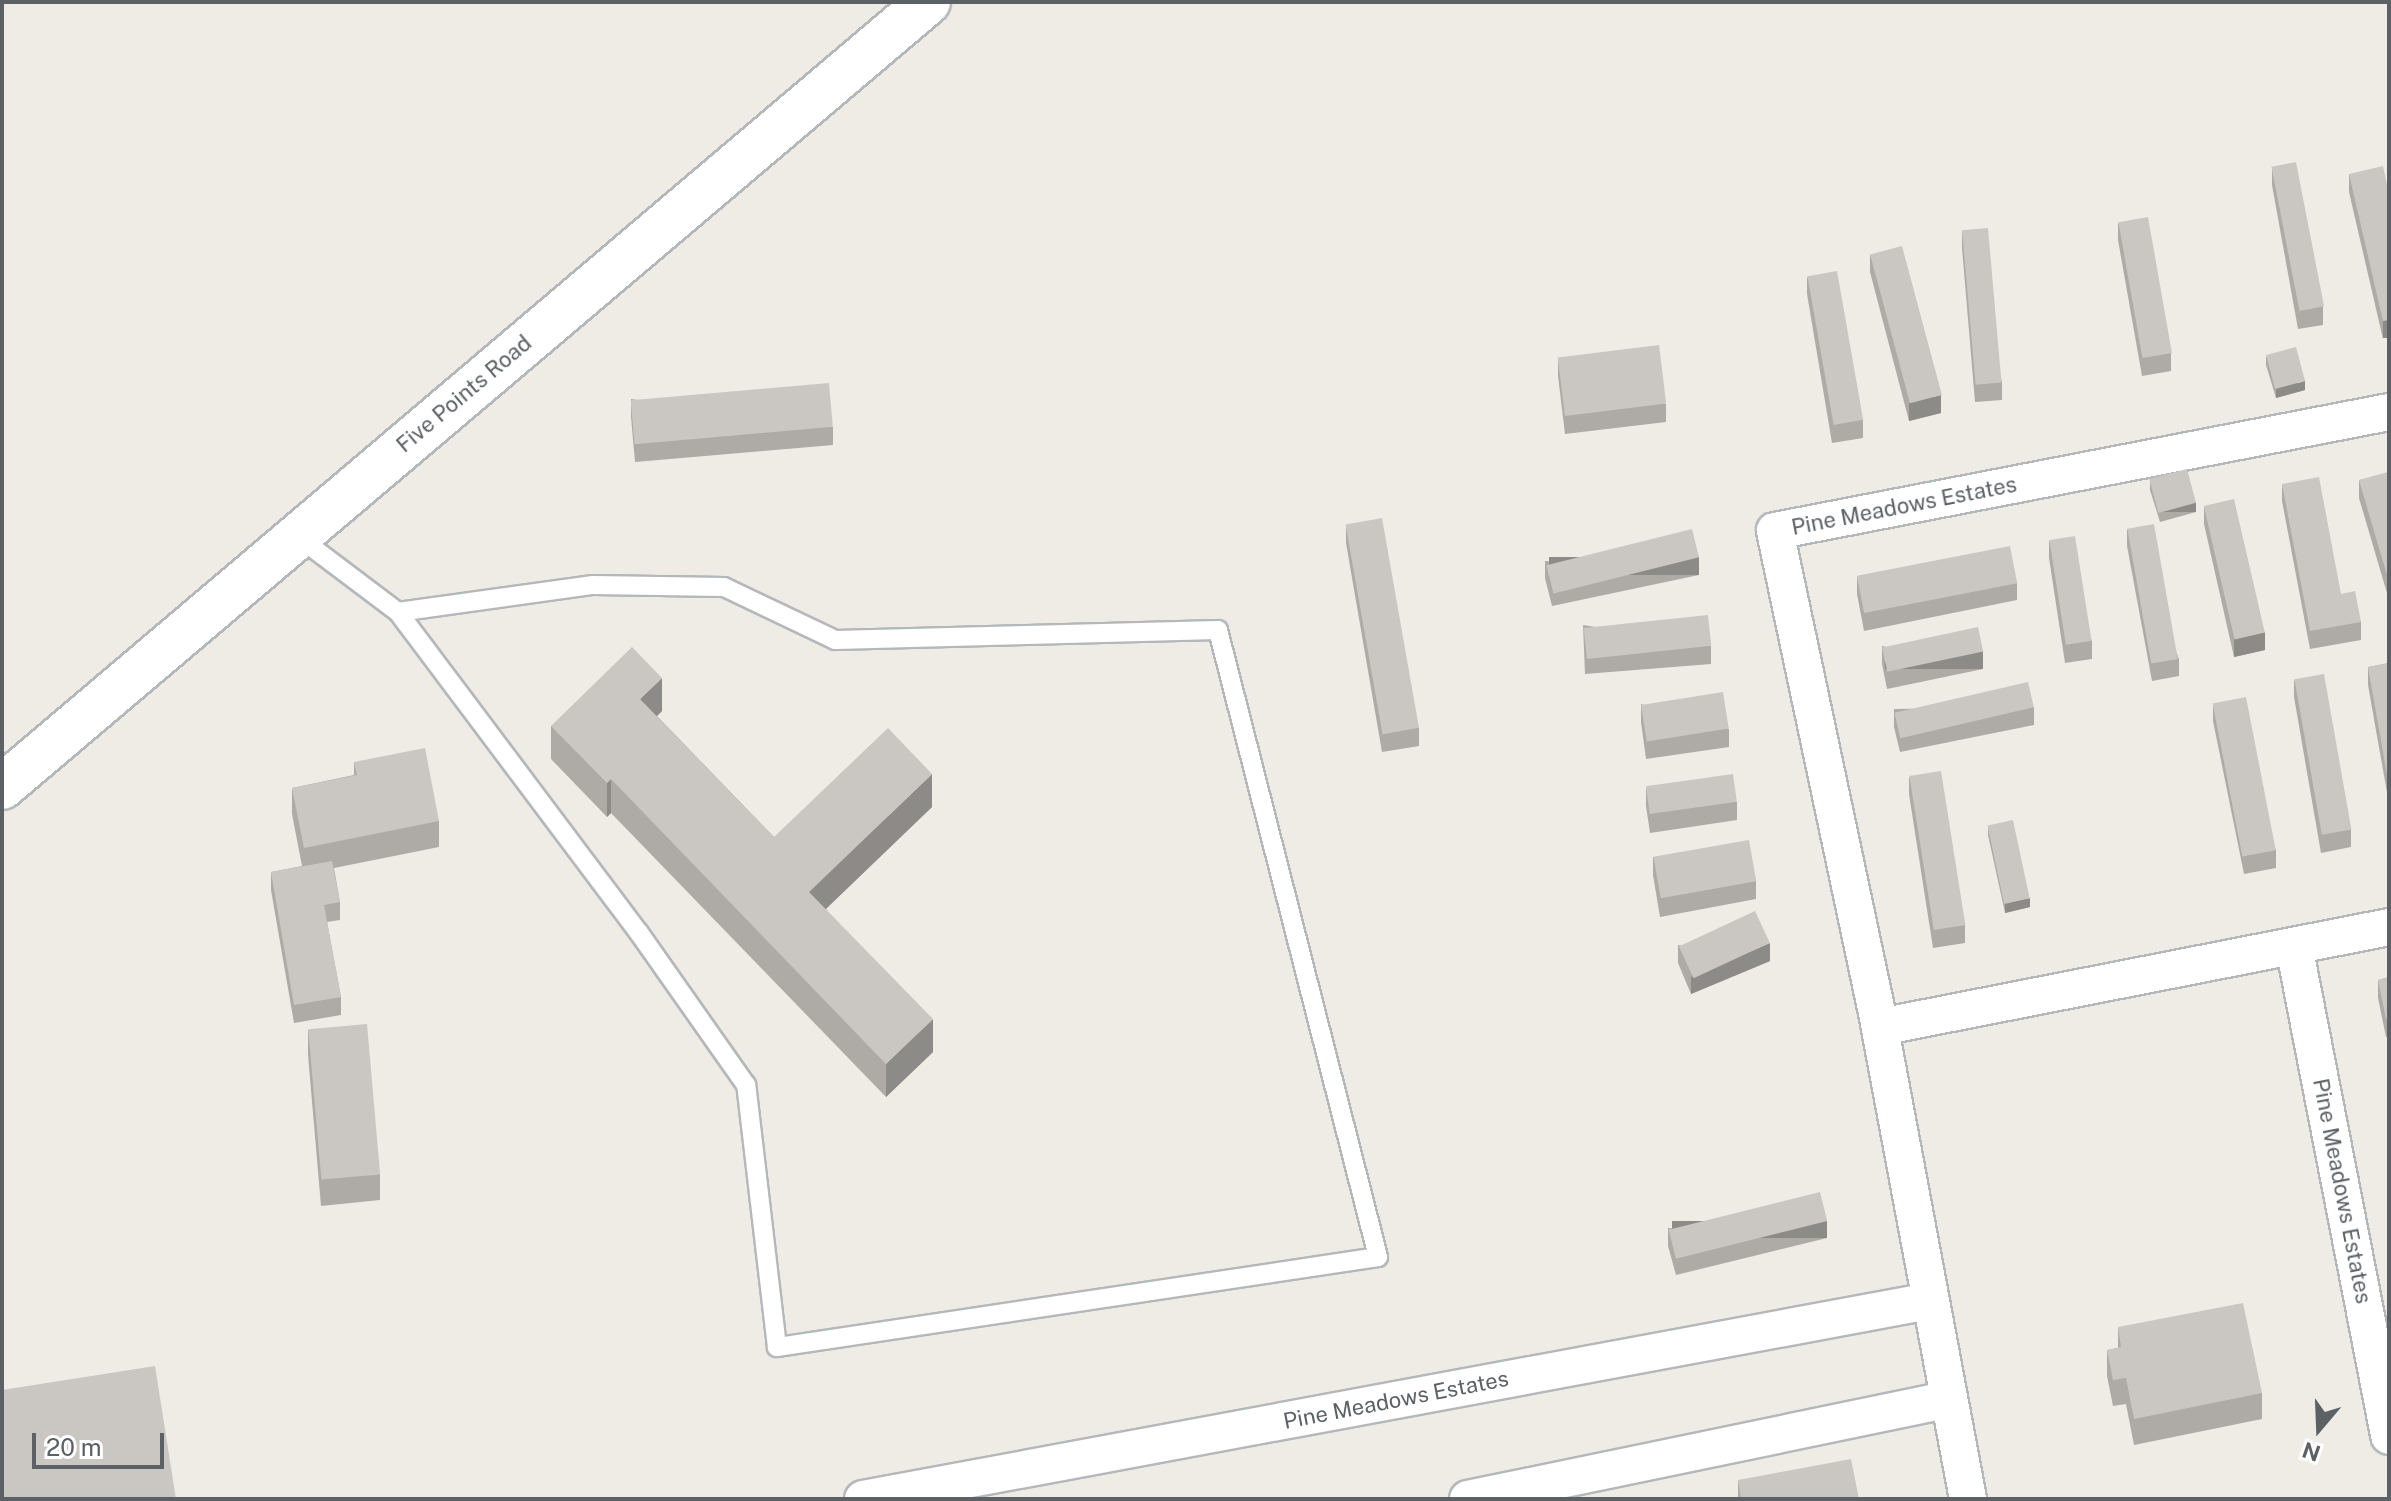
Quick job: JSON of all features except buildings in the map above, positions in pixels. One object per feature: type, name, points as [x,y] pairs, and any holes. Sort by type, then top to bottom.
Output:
[{"type":"street","name":"Five Points Road","points":[[2,787],[928,2]]},
{"type":"street","name":"Pine Meadows Estates","points":[[1968,1499],[1880,1027],[1775,531],[2389,412]]},
{"type":"street","points":[[1880,1027],[2389,927]]},
{"type":"street","name":"Pine Meadows Estates","points":[[2294,946],[2389,1436]]},
{"type":"street","name":"Pine Meadows Estates","points":[[863,1499],[1929,1301]]},
{"type":"street","points":[[1468,1499],[1949,1399]]},
{"type":"lane","points":[[297,536],[398,612],[639,933],[746,1085],[777,1347],[1378,1257],[1218,630],[835,640],[724,587],[593,585],[398,612]]}]
